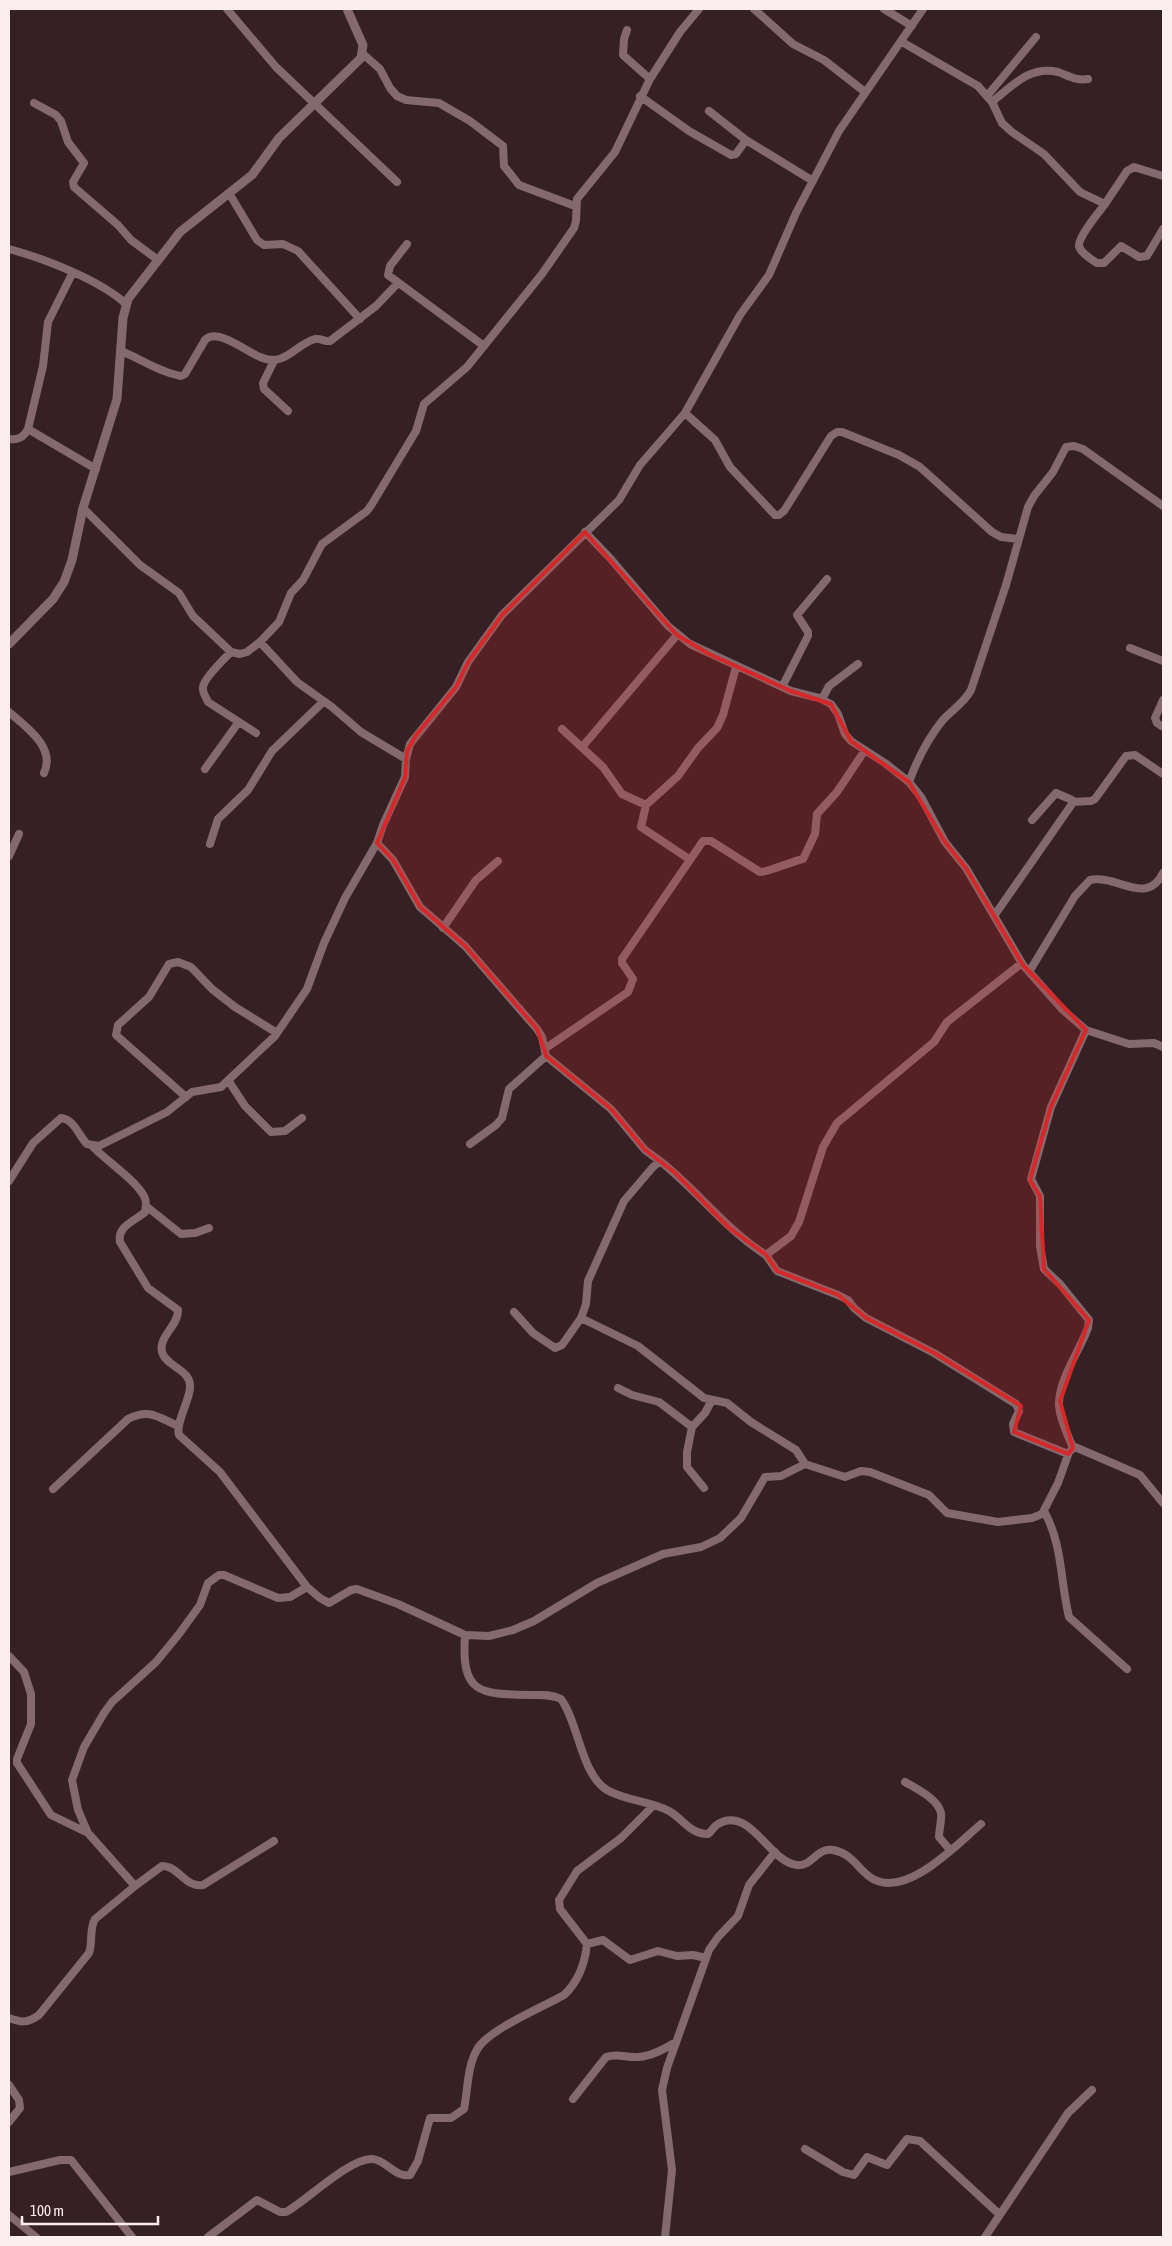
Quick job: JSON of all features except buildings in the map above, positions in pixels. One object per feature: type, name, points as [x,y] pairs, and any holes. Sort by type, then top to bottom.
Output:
[{"type":"street","points":[[228,9],[276,67],[397,182]]},
{"type":"street","points":[[9,644],[53,599],[64,582],[76,546],[84,508],[117,399],[126,304],[180,232],[252,175],[279,138],[315,106],[356,65],[363,54],[363,45],[347,9]]},
{"type":"street","points":[[84,508],[140,565],[156,579],[174,588],[193,616],[230,652],[240,654],[247,652],[260,642],[279,622],[287,600],[303,580],[318,549],[372,504],[416,431],[424,404],[430,396],[459,375],[484,346],[542,274],[574,228],[576,221],[575,206],[582,192],[615,152],[640,96],[680,32],[699,9]]},
{"type":"street","points":[[754,9],[793,44],[824,60],[865,92]]},
{"type":"street","points":[[884,9],[912,26]]},
{"type":"street","points":[[93,1147],[99,1146],[167,1112],[192,1092],[221,1087],[277,1034],[307,989],[324,943],[345,898],[377,843],[383,824],[405,777],[407,751],[416,735],[456,687],[468,662],[502,615],[619,500],[640,465],[664,440],[685,413],[740,314],[768,275],[796,213],[839,131],[923,9]]},
{"type":"street","points":[[627,30],[624,39],[623,55],[650,79]]},
{"type":"street","points":[[990,99],[1036,36]]},
{"type":"street","points":[[902,42],[978,86],[990,99],[1002,123],[1044,154],[1080,192],[1104,204]]},
{"type":"street","points":[[363,54],[380,69],[390,88],[397,96],[406,100],[439,103],[470,121],[502,146],[504,166],[519,184],[575,206]]},
{"type":"street","points":[[990,99],[1028,74],[1039,70],[1049,70],[1081,80],[1088,79]]},
{"type":"street","points":[[640,96],[688,131],[731,155],[736,154],[746,140]]},
{"type":"street","points":[[34,103],[61,120],[68,142],[84,163],[74,182],[74,187],[118,225],[131,240],[158,260]]},
{"type":"street","points":[[709,111],[746,140],[813,181]]},
{"type":"street","points":[[1163,176],[1134,167],[1127,171],[1083,235],[1079,246],[1080,250],[1097,263],[1104,263],[1121,246],[1139,257],[1147,256],[1163,229]]},
{"type":"street","points":[[229,193],[257,240],[264,245],[283,244],[298,251],[360,319]]},
{"type":"street","points":[[407,244],[388,270],[388,275],[484,346]]},
{"type":"street","points":[[9,249],[111,291],[126,304]]},
{"type":"street","points":[[9,439],[18,439],[24,436],[28,430],[43,366],[48,322],[72,274]]},
{"type":"street","points":[[121,351],[141,358],[154,368],[181,376],[185,374],[208,336],[228,340],[260,357],[274,361],[282,360],[314,339],[330,341],[360,319],[398,283]]},
{"type":"street","points":[[274,361],[263,383],[264,389],[288,411]]},
{"type":"street","points":[[685,413],[715,440],[730,467],[775,515],[782,514],[831,436],[837,432],[842,432],[920,466],[952,492],[992,532],[1001,537],[1018,539]]},
{"type":"street","points":[[28,430],[96,469]]},
{"type":"street","points":[[909,782],[929,739],[948,715],[965,700],[971,690],[1006,585],[1018,539],[1034,496],[1053,472],[1064,449],[1070,445],[1089,453],[1163,506]]},
{"type":"street","points":[[585,532],[678,634],[690,644],[782,687],[822,699],[831,704],[838,714],[845,734],[851,741],[909,782],[920,797],[944,842],[963,863],[1022,962],[1072,1020],[1086,1030],[1129,1044],[1154,1043],[1163,1047]]},
{"type":"street","points":[[782,687],[808,636],[805,626],[797,615],[827,579]]},
{"type":"street","points":[[582,746],[678,634]]},
{"type":"street","points":[[260,642],[287,674],[332,707],[360,732],[406,759]]},
{"type":"street","points":[[1130,648],[1163,661]]},
{"type":"street","points":[[230,652],[203,687],[208,702],[256,733]]},
{"type":"street","points":[[822,699],[829,686],[858,664]]},
{"type":"street","points":[[689,859],[641,827],[646,805],[678,776],[698,748],[717,728],[726,706],[736,667]]},
{"type":"street","points":[[1163,700],[1155,718],[1157,723],[1163,727]]},
{"type":"street","points":[[210,844],[218,820],[248,790],[272,752],[323,702]]},
{"type":"street","points":[[9,712],[38,739],[45,749],[48,758],[44,773]]},
{"type":"street","points":[[205,769],[238,723]]},
{"type":"street","points":[[562,729],[582,746],[611,776],[622,794],[646,805]]},
{"type":"street","points":[[470,1144],[496,1125],[506,1109],[509,1089],[546,1052],[628,992],[633,979],[623,966],[622,959],[700,844],[708,840],[760,872],[803,859],[815,834],[817,814],[837,792],[865,750]]},
{"type":"street","points":[[1032,820],[1059,792],[1072,802],[1095,799],[1126,756],[1131,754],[1163,774]]},
{"type":"street","points":[[994,916],[1072,802]]},
{"type":"street","points":[[9,856],[19,834]]},
{"type":"street","points":[[377,843],[393,860],[420,907],[465,946],[537,1028],[542,1037],[546,1052],[611,1109],[645,1150],[674,1172],[729,1228],[766,1255],[777,1271],[843,1297],[866,1318],[934,1353],[1016,1404],[1019,1411],[1013,1424],[1014,1432],[1140,1475],[1163,1503]]},
{"type":"street","points":[[443,928],[476,880],[498,861]]},
{"type":"street","points":[[1030,972],[1075,896],[1090,880],[1106,878],[1134,889],[1145,889],[1156,884],[1163,873]]},
{"type":"street","points":[[186,1097],[116,1035],[118,1025],[149,997],[169,964],[178,962],[191,967],[212,989],[235,1007],[277,1034]]},
{"type":"street","points":[[766,1255],[791,1236],[799,1222],[823,1147],[837,1123],[928,1048],[947,1022],[1022,962]]},
{"type":"street","points":[[581,1318],[638,1346],[704,1398],[719,1399],[727,1402],[751,1422],[796,1450],[805,1464],[845,1477],[861,1471],[870,1472],[929,1495],[947,1513],[992,1522],[1038,1517],[1044,1511],[1058,1483],[1071,1451],[1061,1415],[1060,1401],[1067,1376],[1088,1328],[1089,1320],[1060,1284],[1044,1269],[1040,1246],[1040,1196],[1031,1179],[1051,1107],[1086,1030]]},
{"type":"street","points":[[228,1080],[245,1106],[271,1132],[285,1131],[302,1118]]},
{"type":"street","points":[[9,1181],[33,1143],[61,1118],[70,1121],[80,1136],[144,1196],[146,1206],[144,1212],[121,1230],[119,1236],[120,1242],[148,1288],[178,1310],[178,1315],[164,1340],[161,1351],[164,1357],[187,1376],[190,1381],[190,1394],[178,1426],[179,1434],[220,1472],[307,1586],[320,1598],[330,1603],[351,1590],[357,1589],[398,1604],[465,1635],[489,1636],[513,1630],[612,1576],[664,1554],[711,1543],[720,1538],[741,1518],[765,1477],[781,1476],[805,1464]]},
{"type":"street","points":[[514,1312],[533,1333],[555,1348],[562,1344],[581,1318],[586,1304],[588,1281],[624,1201],[653,1167],[660,1162]]},
{"type":"street","points":[[146,1206],[181,1234],[195,1234],[209,1228]]},
{"type":"street","points":[[618,1388],[632,1395],[659,1402],[692,1427]]},
{"type":"street","points":[[704,1488],[687,1467],[688,1441],[692,1427],[705,1413],[712,1400]]},
{"type":"street","points":[[54,1489],[128,1419],[138,1414],[152,1414],[178,1426]]},
{"type":"street","points":[[1044,1511],[1053,1527],[1059,1548],[1069,1617],[1127,1669]]},
{"type":"street","points":[[135,1886],[88,1833],[78,1810],[72,1780],[84,1747],[112,1702],[144,1674],[180,1634],[200,1605],[208,1583],[219,1575],[224,1575],[278,1598],[285,1599],[307,1586]]},
{"type":"street","points":[[465,1635],[466,1670],[473,1685],[480,1690],[492,1694],[548,1695],[561,1699],[570,1716],[597,1783],[618,1795],[669,1811],[701,1834],[708,1834],[720,1823],[736,1821],[754,1831],[782,1859],[797,1866],[805,1864],[825,1850],[832,1849],[850,1857],[874,1880],[894,1884],[926,1870],[981,1824]]},
{"type":"street","points":[[9,1656],[24,1672],[31,1694],[31,1724],[17,1763],[51,1815],[88,1833]]},
{"type":"street","points":[[906,1782],[928,1797],[938,1807],[941,1813],[939,1837],[950,1850]]},
{"type":"street","points":[[587,1944],[560,1910],[559,1900],[577,1871],[621,1838],[653,1806]]},
{"type":"street","points":[[9,2018],[24,2023],[39,2015],[89,1953],[92,1944],[92,1924],[95,1919],[162,1866],[170,1868],[191,1884],[203,1886],[274,1841]]},
{"type":"street","points":[[664,2237],[672,2170],[662,2090],[676,2042],[706,1958],[718,1937],[738,1916],[744,1896],[755,1875],[775,1852]]},
{"type":"street","points":[[587,1944],[603,1940],[630,1960],[658,1951],[678,1956],[693,1955],[706,1958]]},
{"type":"street","points":[[208,2237],[257,2200],[280,2212],[286,2212],[331,2179],[364,2160],[378,2161],[405,2176],[410,2174],[418,2161],[430,2118],[451,2118],[464,2109],[469,2076],[478,2048],[495,2033],[568,1992],[576,1980],[587,1944]]},
{"type":"street","points":[[573,2100],[606,2057],[614,2054],[636,2057],[651,2055],[676,2042]]},
{"type":"street","points":[[9,2085],[19,2100],[20,2108],[9,2122]]},
{"type":"street","points":[[985,2237],[1068,2113],[1092,2090]]},
{"type":"street","points":[[805,2149],[842,2172],[854,2175],[868,2157],[887,2165],[907,2139],[920,2141],[999,2214]]},
{"type":"street","points":[[9,2172],[60,2160],[71,2160],[132,2237]]},
{"type":"street","points":[[9,2215],[36,2237]]},
{"type":"highlighted area","points":[[585,532],[677,635],[709,654],[791,691],[831,704],[851,741],[909,782],[945,842],[966,868],[1023,965],[1086,1030],[1051,1107],[1030,1180],[1040,1196],[1044,1269],[1089,1320],[1060,1401],[1073,1448],[1068,1454],[1014,1432],[1021,1406],[934,1353],[866,1318],[838,1295],[777,1271],[766,1255],[729,1228],[674,1172],[645,1150],[611,1109],[546,1056],[537,1029],[465,946],[420,907],[393,860],[377,843],[405,777],[407,751],[416,735],[456,687],[468,662],[502,615]]}]
